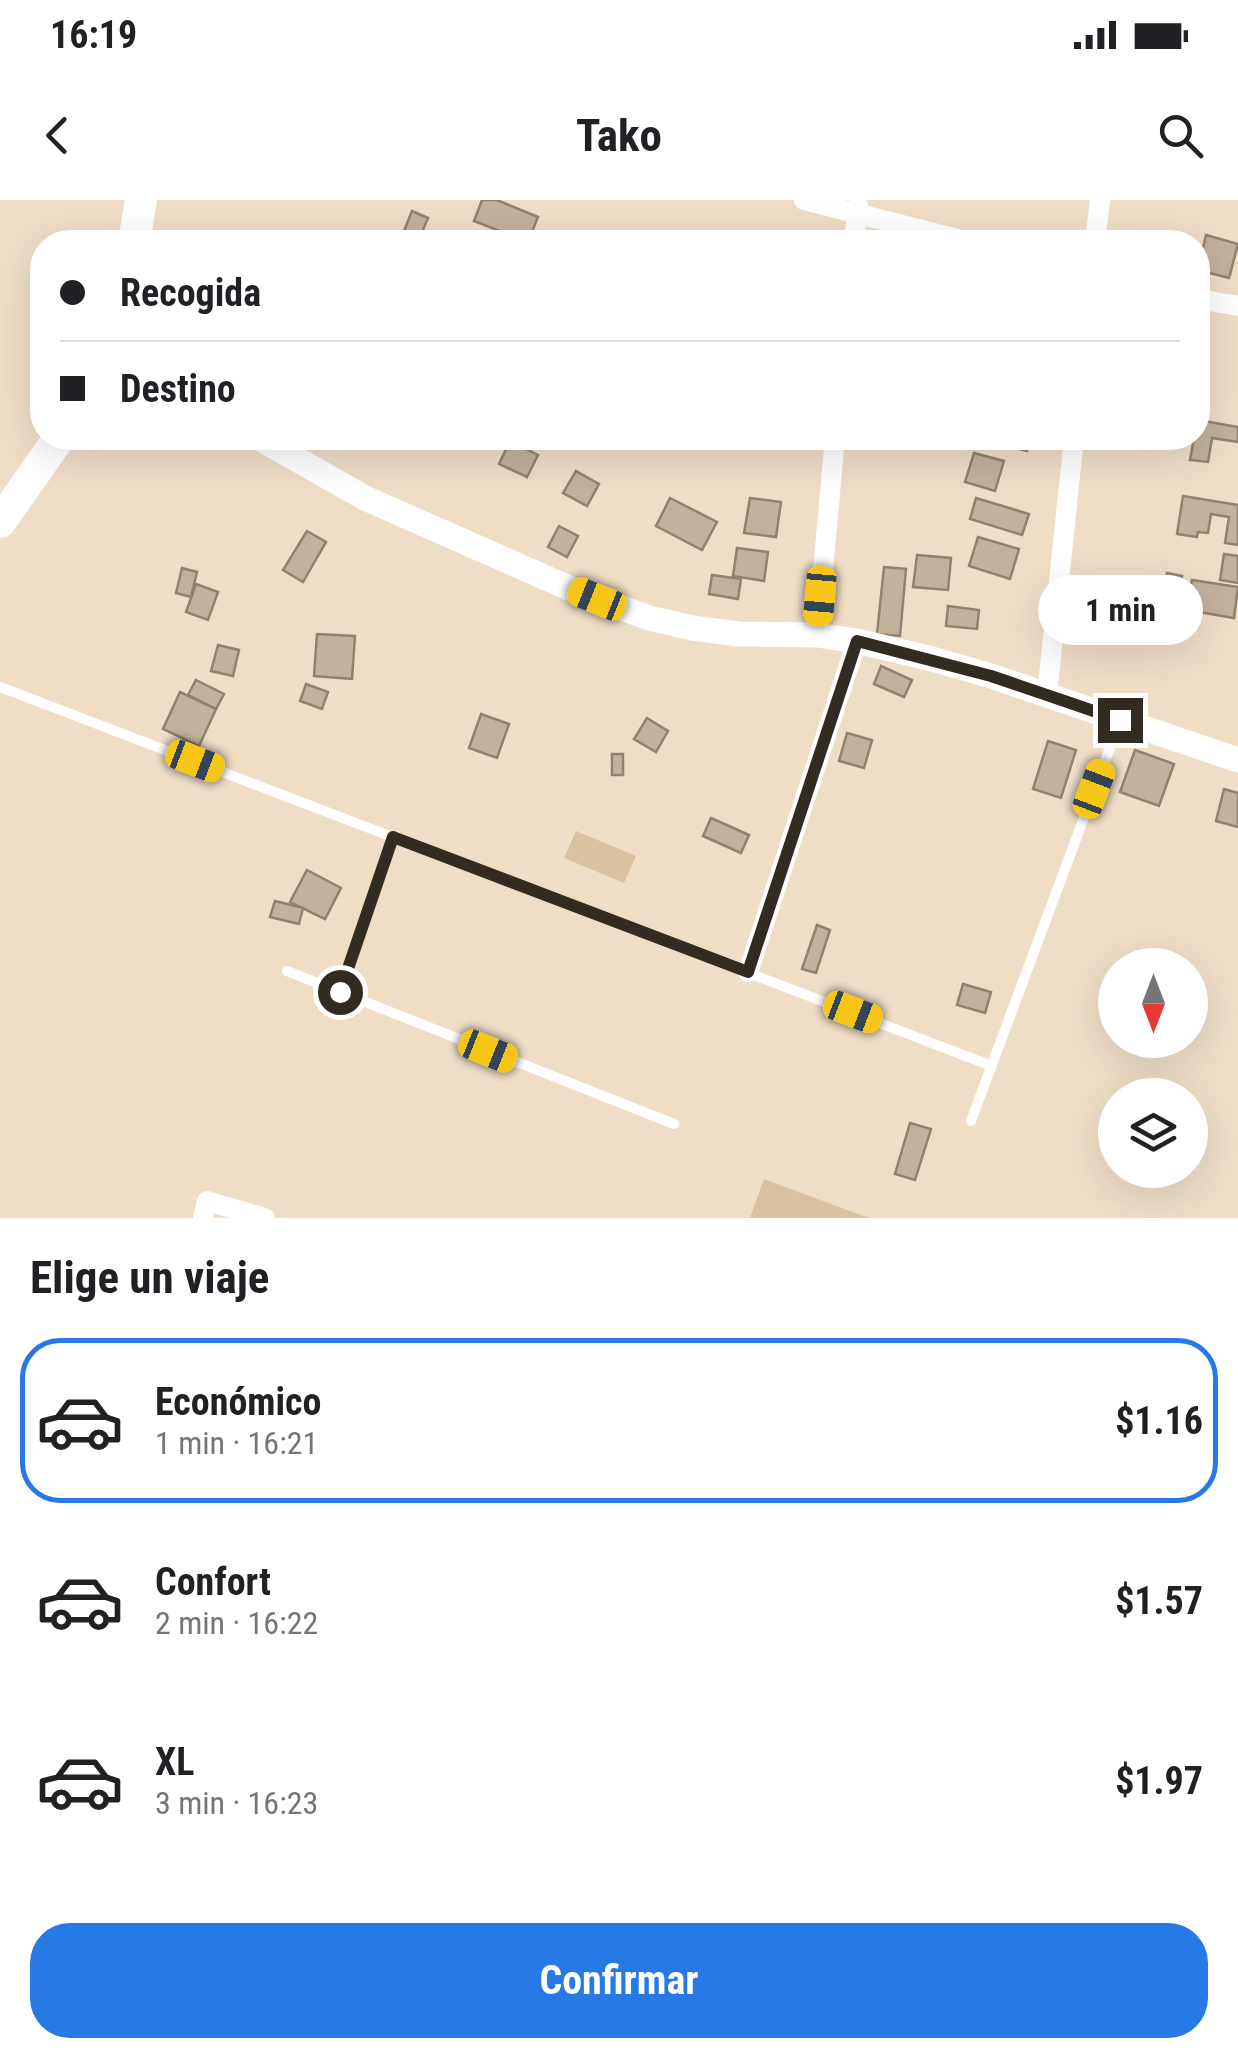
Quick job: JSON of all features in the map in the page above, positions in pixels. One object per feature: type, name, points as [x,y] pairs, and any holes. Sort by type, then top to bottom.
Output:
[{"type":"main road","points":[[136,230],[141,200]]},
{"type":"main road","points":[[0,522],[51,450]]},
{"type":"street","points":[[804,200],[858,207],[931,230]]},
{"type":"street","points":[[1096,230],[1100,200]]},
{"type":"street","points":[[1210,301],[1238,306]]},
{"type":"street","points":[[280,450],[365,498],[632,612],[708,630],[857,641],[947,663],[1238,760]]},
{"type":"street","points":[[816,635],[835,450]]},
{"type":"street","points":[[1047,695],[1073,450]]},
{"type":"street","points":[[748,972],[857,641]]},
{"type":"street","points":[[202,1218],[208,1201],[265,1218]]},
{"type":"lane","points":[[0,687],[992,1066]]},
{"type":"lane","points":[[972,1121],[1120,720]]},
{"type":"lane","points":[[340,992],[393,837]]},
{"type":"lane","points":[[287,971],[674,1124]]},
{"type":"shaded area","points":[[576,831],[636,856],[624,883],[564,858]]},
{"type":"shaded area","points":[[764,1179],[869,1218],[750,1218]]},
{"type":"building","points":[[482,200],[497,200],[538,217],[533,230],[497,230],[474,221]]},
{"type":"building","points":[[412,211],[428,218],[423,230],[404,230]]},
{"type":"building","points":[[1210,236],[1238,244],[1229,278],[1210,273]]},
{"type":"building","points":[[1210,422],[1238,427],[1238,442],[1212,438],[1210,450]]},
{"type":"building","points":[[506,450],[528,450],[538,455],[527,477],[499,464]]},
{"type":"building","points":[[1192,450],[1210,450],[1208,462],[1190,460]]},
{"type":"building","points":[[974,453],[1004,461],[995,491],[965,482]]},
{"type":"building","points":[[576,471],[599,484],[587,506],[563,493]]},
{"type":"building","points":[[1183,496],[1238,505],[1238,545],[1225,543],[1229,517],[1211,514],[1208,533],[1198,532],[1197,537],[1177,534]]},
{"type":"building","points":[[670,498],[717,522],[702,550],[656,526]]},
{"type":"building","points":[[750,498],[781,502],[776,537],[744,533]]},
{"type":"building","points":[[976,498],[1029,514],[1022,535],[970,519]]},
{"type":"building","points":[[559,526],[578,536],[567,557],[548,547]]},
{"type":"building","points":[[307,531],[326,542],[303,582],[283,570]]},
{"type":"building","points":[[978,537],[1019,549],[1010,579],[969,566]]},
{"type":"building","points":[[737,548],[768,552],[764,581],[733,576]]},
{"type":"building","points":[[1224,554],[1238,556],[1238,583],[1220,580]]},
{"type":"building","points":[[917,555],[951,558],[948,590],[913,587]]},
{"type":"building","points":[[884,567],[906,569],[900,636],[877,634]]},
{"type":"building","points":[[182,568],[197,572],[191,597],[176,593]]},
{"type":"building","points":[[1167,573],[1182,576],[1177,608],[1161,606]]},
{"type":"building","points":[[712,575],[741,579],[738,599],[709,594]]},
{"type":"building","points":[[1192,580],[1238,587],[1234,618],[1187,610]]},
{"type":"building","points":[[196,584],[218,592],[208,620],[186,612]]},
{"type":"building","points":[[1088,600],[1119,605],[1115,631],[1084,626]]},
{"type":"building","points":[[948,606],[979,610],[977,629],[946,626]]},
{"type":"building","points":[[317,634],[355,636],[352,679],[314,676]]},
{"type":"building","points":[[218,645],[239,650],[233,676],[211,671]]},
{"type":"building","points":[[881,666],[912,680],[904,697],[874,684]]},
{"type":"building","points":[[196,680],[224,694],[216,709],[188,695]]},
{"type":"building","points":[[306,684],[328,692],[322,709],[300,701]]},
{"type":"building","points":[[180,692],[216,709],[199,746],[163,729]]},
{"type":"building","points":[[481,714],[509,724],[497,758],[469,748]]},
{"type":"building","points":[[647,718],[668,731],[656,752],[634,739]]},
{"type":"building","points":[[847,733],[872,740],[864,768],[839,761]]},
{"type":"building","points":[[1048,741],[1076,750],[1061,798],[1033,789]]},
{"type":"building","points":[[1135,750],[1174,764],[1159,806],[1120,792]]},
{"type":"building","points":[[612,754],[623,754],[623,775],[612,775]]},
{"type":"building","points":[[1224,789],[1238,793],[1238,827],[1216,821]]},
{"type":"building","points":[[711,818],[749,835],[741,853],[703,836]]},
{"type":"building","points":[[307,870],[341,888],[325,919],[290,902]]},
{"type":"building","points":[[275,901],[303,908],[299,924],[270,917]]},
{"type":"building","points":[[817,925],[830,930],[816,973],[802,969]]},
{"type":"building","points":[[963,984],[991,992],[985,1013],[957,1005]]},
{"type":"building","points":[[910,1123],[931,1129],[915,1180],[895,1174]]},
{"type":"route","points":[[340,992],[393,837],[748,972],[857,641],[991,676],[1120,720]]}]
